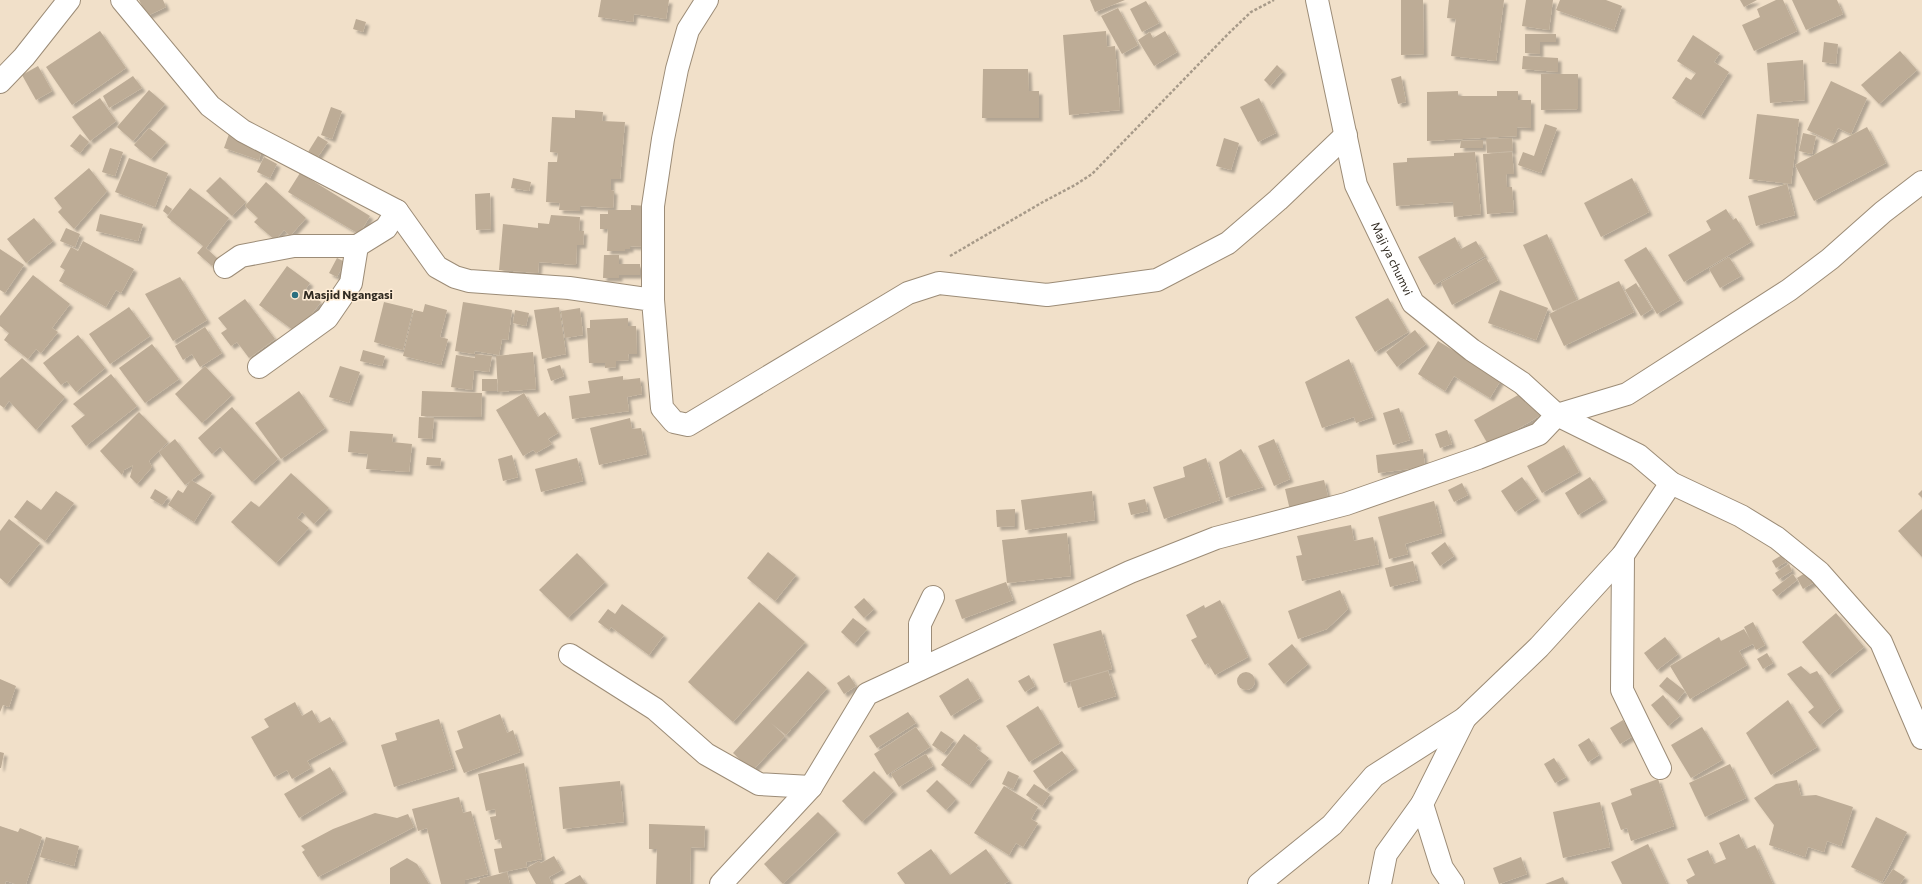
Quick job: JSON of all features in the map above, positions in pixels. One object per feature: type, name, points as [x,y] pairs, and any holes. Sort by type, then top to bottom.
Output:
[{"type":"street","points":[[0,82],[24,57],[69,0]]},
{"type":"street","points":[[122,0],[210,106],[243,131],[397,211],[437,267],[455,277],[469,281],[569,288],[653,300]]},
{"type":"street","points":[[707,0],[688,30],[677,68],[662,139],[654,206],[653,300],[662,408],[674,422],[688,425],[908,293],[939,283],[1047,295],[1157,280],[1228,243],[1278,200],[1346,134]]},
{"type":"street","name":"Maji ya chumvi","points":[[1317,0],[1356,185],[1413,303],[1472,350],[1522,382],[1557,415],[1638,455],[1671,483],[1741,516],[1771,534],[1819,572],[1881,642],[1922,738]]},
{"type":"street","points":[[721,884],[811,787],[867,694],[920,668],[1130,572],[1216,538],[1346,504],[1478,458],[1539,434],[1557,415],[1627,394],[1789,290],[1830,259],[1883,212],[1922,182]]},
{"type":"street","points":[[225,267],[241,256],[294,246],[357,246],[386,228],[397,211]]},
{"type":"street","points":[[259,367],[327,318],[351,283],[357,246]]},
{"type":"street","points":[[1259,884],[1332,825],[1374,776],[1465,718],[1539,647],[1623,555],[1671,483]]},
{"type":"street","points":[[1623,555],[1622,690],[1660,768]]},
{"type":"street","points":[[920,668],[920,624],[933,597]]},
{"type":"street","points":[[570,655],[655,708],[706,754],[759,784],[811,787]]},
{"type":"street","points":[[1380,884],[1386,854],[1422,804],[1465,718]]},
{"type":"street","points":[[1422,804],[1442,868],[1453,884]]},
{"type":"path","points":[[946,258],[1089,176],[1109,158],[1251,12],[1274,0]]},
{"type":"building","points":[[139,0],[163,0],[166,7],[147,16]]},
{"type":"building","points":[[601,0],[669,0],[666,19],[634,14],[633,22],[598,17]]},
{"type":"building","points":[[1090,0],[1125,0],[1095,12]]},
{"type":"building","points":[[1401,0],[1423,0],[1424,54],[1401,55]]},
{"type":"building","points":[[1449,0],[1504,0],[1496,61],[1451,56],[1456,19],[1447,18]]},
{"type":"building","points":[[1526,0],[1553,0],[1549,30],[1522,26]]},
{"type":"building","points":[[1560,0],[1606,0],[1622,6],[1614,30],[1556,10]]},
{"type":"building","points":[[1740,0],[1757,0],[1744,7]]},
{"type":"building","points":[[1776,0],[1783,0],[1797,31],[1754,51],[1742,25],[1760,17],[1757,9]]},
{"type":"building","points":[[1792,0],[1837,0],[1843,14],[1806,30]]},
{"type":"building","points":[[1146,1],[1159,23],[1142,32],[1130,9]]},
{"type":"building","points":[[1118,8],[1138,45],[1122,54],[1101,16]]},
{"type":"building","points":[[356,19],[366,22],[363,32],[353,29]]},
{"type":"building","points":[[100,31],[126,68],[72,105],[46,67]]},
{"type":"building","points":[[1106,31],[1107,47],[1115,46],[1120,110],[1069,115],[1063,35]]},
{"type":"building","points":[[1165,31],[1177,52],[1154,66],[1138,40],[1150,32],[1153,38]]},
{"type":"building","points":[[1525,34],[1556,34],[1556,42],[1540,42],[1540,54],[1525,53]]},
{"type":"building","points":[[1693,35],[1720,53],[1714,62],[1729,72],[1701,116],[1672,98],[1686,77],[1691,80],[1696,73],[1677,61]]},
{"type":"building","points":[[1824,42],[1838,44],[1836,64],[1822,62]]},
{"type":"building","points":[[1900,51],[1917,70],[1879,104],[1861,85]]},
{"type":"building","points":[[1523,56],[1558,58],[1558,72],[1522,69]]},
{"type":"building","points":[[1803,60],[1805,100],[1770,103],[1767,63]]},
{"type":"building","points":[[1277,65],[1283,71],[1270,86],[1264,80]]},
{"type":"building","points":[[38,66],[52,91],[36,100],[22,75]]},
{"type":"building","points":[[983,69],[1028,69],[1029,91],[1039,91],[1039,118],[982,118]]},
{"type":"building","points":[[1541,74],[1578,74],[1578,109],[1541,110]]},
{"type":"building","points":[[133,76],[142,88],[109,108],[103,96]]},
{"type":"building","points":[[1401,76],[1406,102],[1398,104],[1391,79]]},
{"type":"building","points":[[1831,81],[1867,98],[1851,134],[1838,128],[1832,141],[1807,130]]},
{"type":"building","points":[[149,90],[165,104],[133,141],[117,127]]},
{"type":"building","points":[[1458,91],[1458,96],[1497,96],[1497,91],[1518,91],[1518,100],[1531,100],[1531,128],[1517,127],[1517,136],[1427,141],[1427,92]]},
{"type":"building","points":[[100,98],[116,121],[90,141],[72,117]]},
{"type":"building","points":[[1259,98],[1276,133],[1258,142],[1240,107]]},
{"type":"building","points":[[331,107],[342,111],[332,139],[321,135]]},
{"type":"building","points":[[575,110],[603,112],[602,121],[625,122],[620,179],[611,179],[611,190],[614,191],[613,208],[580,206],[580,211],[559,210],[560,203],[546,202],[548,162],[557,162],[558,153],[550,152],[552,117],[575,118]]},
{"type":"building","points":[[1757,114],[1799,119],[1791,184],[1749,179]]},
{"type":"building","points":[[1545,124],[1557,128],[1541,173],[1518,165],[1523,152],[1534,156]]},
{"type":"building","points":[[1867,127],[1886,163],[1814,201],[1795,165]]},
{"type":"building","points":[[149,128],[166,142],[151,159],[134,145]]},
{"type":"building","points":[[1803,133],[1816,136],[1812,154],[1799,151]]},
{"type":"building","points":[[80,134],[89,142],[80,153],[70,146]]},
{"type":"building","points":[[229,134],[263,145],[259,160],[224,148]]},
{"type":"building","points":[[318,136],[328,142],[317,158],[308,152]]},
{"type":"building","points":[[1224,138],[1239,143],[1231,170],[1216,166]]},
{"type":"building","points":[[1512,138],[1513,151],[1487,153],[1486,139]]},
{"type":"building","points":[[1483,140],[1483,148],[1460,148],[1461,141]]},
{"type":"building","points":[[110,148],[123,152],[115,176],[102,172]]},
{"type":"building","points":[[1475,152],[1481,214],[1454,217],[1453,202],[1396,206],[1393,163],[1407,162],[1407,158],[1454,156],[1454,153]]},
{"type":"building","points":[[1512,152],[1514,174],[1506,174],[1507,187],[1512,187],[1514,212],[1487,214],[1483,154]]},
{"type":"building","points":[[264,157],[277,164],[270,178],[257,172]]},
{"type":"building","points":[[129,158],[168,173],[155,207],[115,192]]},
{"type":"building","points":[[89,168],[107,191],[74,229],[58,212],[62,208],[54,198]]},
{"type":"building","points":[[300,173],[370,216],[359,234],[288,192]]},
{"type":"building","points":[[220,177],[246,202],[232,216],[206,191]]},
{"type":"building","points":[[513,178],[531,182],[529,191],[511,188]]},
{"type":"building","points":[[1632,178],[1649,212],[1601,237],[1584,203]]},
{"type":"building","points":[[266,182],[306,218],[290,236],[284,230],[275,240],[254,222],[258,218],[245,206]]},
{"type":"building","points":[[1787,184],[1795,215],[1756,226],[1748,196]]},
{"type":"building","points":[[190,188],[229,218],[206,248],[218,259],[212,266],[197,253],[203,246],[167,217]]},
{"type":"building","points":[[490,193],[491,229],[476,230],[475,194]]},
{"type":"building","points":[[166,205],[172,209],[168,215],[163,211]]},
{"type":"building","points":[[631,205],[649,206],[649,247],[630,246],[630,249],[625,249],[625,251],[607,251],[608,229],[600,229],[600,214],[608,214],[608,210],[631,210]]},
{"type":"building","points":[[1726,209],[1733,220],[1736,218],[1751,242],[1684,282],[1668,255],[1711,230],[1706,221]]},
{"type":"building","points":[[100,214],[143,224],[138,241],[96,231]]},
{"type":"building","points":[[551,215],[580,217],[579,231],[584,231],[583,245],[577,245],[576,265],[539,262],[538,273],[499,270],[503,224],[538,228],[538,223],[549,224]]},
{"type":"building","points":[[34,218],[53,241],[26,263],[7,239]]},
{"type":"building","points":[[66,228],[80,234],[75,247],[60,241]]},
{"type":"building","points":[[1547,234],[1577,300],[1553,311],[1523,245]]},
{"type":"building","points":[[1455,237],[1461,249],[1476,241],[1485,256],[1434,285],[1418,257]]},
{"type":"building","points":[[83,241],[134,269],[121,293],[116,290],[106,307],[59,281],[65,270],[60,267],[71,247],[78,251]]},
{"type":"building","points":[[1646,247],[1680,300],[1657,314],[1624,260]]},
{"type":"building","points":[[0,249],[24,265],[5,293],[0,290]]},
{"type":"building","points":[[604,255],[619,255],[619,264],[640,264],[640,275],[619,275],[619,278],[603,278]]},
{"type":"building","points":[[1729,257],[1741,276],[1720,288],[1709,269]]},
{"type":"building","points":[[337,258],[345,262],[337,277],[329,273]]},
{"type":"building","points":[[1486,258],[1498,280],[1452,305],[1441,283]]},
{"type":"building","points":[[287,266],[310,283],[305,290],[321,302],[297,333],[259,305]]},
{"type":"building","points":[[33,275],[70,304],[52,328],[58,332],[41,353],[36,349],[28,359],[4,340],[9,333],[0,326],[0,316]]},
{"type":"building","points":[[180,277],[207,320],[173,341],[145,294]]},
{"type":"building","points":[[1619,281],[1634,312],[1564,346],[1549,314]]},
{"type":"building","points":[[1636,283],[1652,309],[1641,316],[1625,290]]},
{"type":"building","points":[[1500,290],[1548,308],[1536,340],[1488,323]]},
{"type":"building","points":[[1388,298],[1408,332],[1375,352],[1355,317]]},
{"type":"building","points":[[245,299],[275,339],[249,358],[237,342],[231,346],[221,333],[227,329],[218,318]]},
{"type":"building","points":[[384,302],[413,309],[403,350],[374,342]]},
{"type":"building","points":[[463,302],[512,310],[508,340],[502,339],[499,355],[475,351],[474,354],[455,351]]},
{"type":"building","points":[[425,304],[447,310],[440,337],[448,339],[441,365],[403,356],[414,310],[423,312]]},
{"type":"building","points":[[129,307],[150,336],[110,364],[89,334]]},
{"type":"building","points":[[559,307],[566,354],[542,359],[534,310]]},
{"type":"building","points":[[580,308],[583,335],[565,338],[561,311]]},
{"type":"building","points":[[515,310],[529,313],[526,326],[513,323]]},
{"type":"building","points":[[628,318],[628,326],[636,326],[637,354],[628,354],[629,360],[616,361],[616,367],[605,368],[605,363],[589,363],[587,328],[590,328],[590,320]]},
{"type":"building","points":[[205,327],[222,353],[200,367],[192,354],[183,360],[175,346]]},
{"type":"building","points":[[1415,330],[1426,344],[1397,367],[1386,352]]},
{"type":"building","points":[[78,335],[105,368],[76,392],[67,381],[61,385],[43,363]]},
{"type":"building","points":[[1438,341],[1501,380],[1490,398],[1454,376],[1445,391],[1418,374]]},
{"type":"building","points":[[152,344],[179,379],[145,403],[119,368]]},
{"type":"building","points":[[363,350],[385,356],[382,366],[360,361]]},
{"type":"building","points":[[533,352],[536,389],[498,392],[496,356]]},
{"type":"building","points":[[475,354],[492,356],[489,372],[474,370],[472,390],[451,387],[456,355],[475,358]]},
{"type":"building","points":[[22,358],[65,397],[36,430],[9,401],[4,408],[0,405],[0,378]]},
{"type":"building","points":[[1349,359],[1373,417],[1356,423],[1354,417],[1322,428],[1305,382]]},
{"type":"building","points":[[560,365],[564,376],[551,381],[547,369]]},
{"type":"building","points":[[205,366],[232,395],[202,423],[175,394]]},
{"type":"building","points":[[340,366],[360,372],[349,403],[329,397]]},
{"type":"building","points":[[111,374],[137,406],[86,446],[71,426],[85,415],[73,404]]},
{"type":"building","points":[[623,376],[623,380],[640,378],[642,394],[627,397],[629,411],[572,419],[569,396],[590,393],[588,381]]},
{"type":"building","points":[[482,379],[497,379],[497,391],[482,391]]},
{"type":"building","points":[[1527,390],[1541,415],[1489,446],[1474,420]]},
{"type":"building","points":[[299,391],[325,428],[281,459],[255,423]]},
{"type":"building","points":[[422,391],[482,393],[481,417],[421,416]]},
{"type":"building","points":[[524,393],[538,417],[545,412],[558,433],[548,439],[552,444],[536,453],[533,450],[523,456],[496,410]]},
{"type":"building","points":[[232,407],[278,459],[252,482],[220,447],[212,454],[198,438]]},
{"type":"building","points":[[1399,408],[1410,440],[1393,445],[1383,413]]},
{"type":"building","points":[[139,412],[168,442],[149,461],[152,467],[137,484],[130,477],[133,465],[124,470],[122,475],[100,451]]},
{"type":"building","points":[[419,417],[434,418],[432,439],[418,438]]},
{"type":"building","points":[[630,418],[632,429],[641,428],[647,454],[599,465],[590,428]]},
{"type":"building","points":[[1447,430],[1452,444],[1440,448],[1435,434]]},
{"type":"building","points":[[350,431],[393,434],[392,442],[412,444],[409,472],[366,469],[368,454],[348,452]]},
{"type":"building","points":[[175,439],[201,473],[185,485],[159,452]]},
{"type":"building","points":[[1274,439],[1290,479],[1274,486],[1258,446]]},
{"type":"building","points":[[1564,445],[1579,472],[1542,493],[1527,466]]},
{"type":"building","points":[[1241,449],[1263,487],[1226,498],[1219,462]]},
{"type":"building","points":[[1423,449],[1425,467],[1378,473],[1376,455]]},
{"type":"building","points":[[512,455],[518,477],[503,481],[498,459]]},
{"type":"building","points":[[427,457],[441,458],[440,466],[426,465]]},
{"type":"building","points":[[577,458],[583,481],[541,492],[535,469]]},
{"type":"building","points":[[1206,458],[1220,500],[1164,519],[1153,487],[1185,477],[1183,467]]},
{"type":"building","points":[[291,473],[329,508],[314,524],[302,512],[297,518],[309,528],[276,563],[231,522],[251,501],[259,507]]},
{"type":"building","points":[[1522,477],[1537,498],[1515,512],[1501,491]]},
{"type":"building","points":[[1590,477],[1604,499],[1578,515],[1565,493]]},
{"type":"building","points":[[191,480],[212,493],[194,522],[168,505],[178,490],[183,493]]},
{"type":"building","points":[[1324,480],[1329,501],[1290,510],[1285,489]]},
{"type":"building","points":[[1462,483],[1468,495],[1454,502],[1448,490]]},
{"type":"building","points":[[155,489],[168,497],[162,505],[150,498]]},
{"type":"building","points":[[1922,490],[1922,498],[1918,494]]},
{"type":"building","points":[[56,491],[74,503],[45,541],[14,517],[27,500],[41,510]]},
{"type":"building","points":[[1092,491],[1095,520],[1025,530],[1021,500]]},
{"type":"building","points":[[1145,499],[1148,511],[1131,515],[1128,503]]},
{"type":"building","points":[[1434,501],[1442,533],[1405,544],[1408,554],[1389,559],[1378,517]]},
{"type":"building","points":[[1015,509],[1015,526],[997,527],[996,510]]},
{"type":"building","points":[[1922,509],[1922,557],[1898,531]]},
{"type":"building","points":[[9,519],[40,543],[7,584],[0,578],[0,531]]},
{"type":"building","points":[[1351,525],[1354,541],[1373,537],[1379,564],[1302,581],[1296,556],[1302,555],[1297,536]]},
{"type":"building","points":[[1067,533],[1071,576],[1007,583],[1002,540]]},
{"type":"building","points":[[1445,542],[1454,556],[1440,566],[1431,553]]},
{"type":"building","points":[[768,552],[796,575],[775,601],[747,578]]},
{"type":"building","points":[[577,553],[605,582],[568,618],[539,590]]},
{"type":"building","points":[[1782,555],[1786,562],[1776,568],[1772,561]]},
{"type":"building","points":[[1413,561],[1418,580],[1390,587],[1385,568]]},
{"type":"building","points":[[1789,564],[1792,571],[1779,579],[1775,573]]},
{"type":"building","points":[[1810,570],[1816,581],[1803,589],[1797,578]]},
{"type":"building","points":[[1793,574],[1797,580],[1777,596],[1772,590]]},
{"type":"building","points":[[1006,582],[1013,600],[962,619],[955,600]]},
{"type":"building","points":[[1340,590],[1348,609],[1327,629],[1298,639],[1288,611]]},
{"type":"building","points":[[864,598],[874,609],[864,618],[854,607]]},
{"type":"building","points":[[1220,600],[1248,657],[1215,675],[1208,663],[1205,665],[1191,640],[1197,637],[1186,615],[1204,605],[1205,608]]},
{"type":"building","points":[[759,602],[805,642],[733,722],[688,682]]},
{"type":"building","points":[[622,604],[664,635],[649,655],[611,627],[609,630],[598,622],[608,609],[615,614]]},
{"type":"building","points":[[1836,613],[1864,647],[1829,675],[1802,642]]},
{"type":"building","points":[[853,618],[867,629],[854,644],[841,632]]},
{"type":"building","points":[[1753,622],[1765,645],[1756,650],[1753,644],[1739,651],[1747,665],[1690,699],[1670,666],[1719,637],[1721,641],[1744,629],[1751,641],[1744,627]]},
{"type":"building","points":[[1101,630],[1112,669],[1064,683],[1053,644]]},
{"type":"building","points":[[1665,637],[1678,654],[1657,670],[1644,653]]},
{"type":"building","points":[[1292,644],[1308,664],[1284,684],[1268,664]]},
{"type":"building","points":[[1767,653],[1773,663],[1763,669],[1757,659]]},
{"type":"building","points":[[1801,666],[1810,674],[1817,671],[1840,708],[1820,725],[1808,712],[1814,707],[1787,674]]},
{"type":"building","points":[[808,671],[827,688],[786,735],[771,723],[785,736],[752,771],[733,753]]},
{"type":"building","points":[[1108,671],[1116,696],[1078,708],[1070,682]]},
{"type":"building","points":[[1246,672],[1252,675],[1255,681],[1252,687],[1246,690],[1240,687],[1237,681],[1240,675]]},
{"type":"building","points":[[849,675],[856,686],[844,694],[837,683]]},
{"type":"building","points":[[1029,675],[1035,686],[1025,692],[1018,681]]},
{"type":"building","points":[[1667,677],[1685,691],[1677,701],[1659,686]]},
{"type":"building","points":[[968,678],[980,698],[951,716],[939,696]]},
{"type":"building","points":[[0,679],[16,686],[9,707],[3,705],[0,712]]},
{"type":"building","points":[[1663,695],[1680,716],[1668,726],[1651,705]]},
{"type":"building","points":[[1788,700],[1817,747],[1771,775],[1746,733]]},
{"type":"building","points":[[295,702],[302,716],[312,710],[319,723],[330,717],[344,741],[307,761],[311,768],[292,779],[287,770],[274,777],[251,737],[269,727],[264,719]]},
{"type":"building","points":[[1038,706],[1060,743],[1029,762],[1006,726]]},
{"type":"building","points":[[908,712],[916,723],[877,748],[869,736]]},
{"type":"building","points":[[500,714],[507,733],[513,730],[520,752],[464,773],[455,751],[463,748],[457,731]]},
{"type":"building","points":[[439,719],[454,768],[394,787],[381,745],[397,740],[395,733]]},
{"type":"building","points":[[1623,720],[1633,736],[1620,744],[1610,728]]},
{"type":"building","points":[[916,727],[930,747],[887,775],[874,754]]},
{"type":"building","points":[[1702,727],[1722,760],[1691,778],[1671,745]]},
{"type":"building","points":[[941,731],[954,740],[944,753],[932,745]]},
{"type":"building","points":[[964,734],[978,745],[976,748],[989,758],[969,785],[941,765]]},
{"type":"building","points":[[1589,738],[1599,755],[1588,762],[1578,745]]},
{"type":"building","points":[[1062,751],[1075,768],[1046,789],[1033,771]]},
{"type":"building","points":[[0,752],[4,753],[1,768],[0,768]]},
{"type":"building","points":[[926,754],[933,766],[899,787],[891,774]]},
{"type":"building","points":[[1554,758],[1566,777],[1555,783],[1544,764]]},
{"type":"building","points":[[524,763],[542,859],[526,862],[527,867],[499,873],[494,849],[502,848],[500,839],[495,840],[490,817],[496,816],[495,809],[486,811],[478,774]]},
{"type":"building","points":[[1730,764],[1746,798],[1705,817],[1689,783]]},
{"type":"building","points":[[330,767],[344,791],[299,818],[284,794]]},
{"type":"building","points":[[874,771],[894,791],[862,822],[842,801]]},
{"type":"building","points":[[1008,771],[1019,776],[1013,789],[1002,784]]},
{"type":"building","points":[[1658,779],[1674,826],[1631,841],[1627,828],[1621,830],[1611,803],[1632,795],[1630,789]]},
{"type":"building","points":[[937,780],[956,799],[946,810],[926,791]]},
{"type":"building","points":[[1797,780],[1801,796],[1816,795],[1853,807],[1841,846],[1827,841],[1824,852],[1808,847],[1805,857],[1769,845],[1774,825],[1754,798],[1776,784]]},
{"type":"building","points":[[620,781],[624,822],[563,829],[559,787]]},
{"type":"building","points":[[1034,784],[1050,794],[1042,806],[1026,795]]},
{"type":"building","points":[[1004,786],[1038,807],[1031,819],[1038,823],[1023,847],[1016,843],[1009,855],[974,833]]},
{"type":"building","points":[[459,797],[463,813],[471,811],[488,874],[465,880],[465,884],[441,884],[427,828],[418,831],[412,809]]},
{"type":"building","points":[[1600,802],[1610,847],[1563,858],[1553,812]]},
{"type":"building","points":[[818,812],[837,831],[783,884],[764,864]]},
{"type":"building","points":[[375,813],[397,818],[408,814],[414,827],[318,877],[302,852],[305,850],[301,846],[333,829]]},
{"type":"building","points":[[1876,817],[1907,832],[1882,882],[1851,867]]},
{"type":"building","points":[[649,824],[705,826],[704,848],[691,847],[690,884],[656,884],[657,849],[649,849]]},
{"type":"building","points":[[0,826],[18,832],[20,828],[42,837],[26,884],[15,884],[6,881],[5,884],[0,884]]},
{"type":"building","points":[[1739,834],[1746,849],[1755,845],[1773,884],[1688,884],[1686,880],[1695,875],[1687,859],[1708,850],[1714,864],[1726,859],[1719,843]]},
{"type":"building","points":[[46,837],[79,846],[74,866],[40,857]]},
{"type":"building","points":[[1648,844],[1667,884],[1622,884],[1611,862]]},
{"type":"building","points":[[931,849],[950,875],[986,849],[1009,881],[1004,884],[905,884],[897,873]]},
{"type":"building","points":[[554,856],[562,870],[549,877],[552,884],[536,884],[527,868],[539,861],[541,863]]},
{"type":"building","points":[[1521,857],[1527,874],[1499,884],[1493,868]]},
{"type":"building","points":[[407,858],[417,864],[429,884],[390,884],[390,868]]},
{"type":"building","points":[[1893,869],[1905,877],[1900,884],[1883,884]]},
{"type":"building","points":[[507,872],[510,884],[476,884],[480,882],[479,879]]},
{"type":"building","points":[[580,875],[586,884],[564,884]]},
{"type":"building","points":[[1563,877],[1566,884],[1545,884]]},
{"type":"place","name":"Masjid Ngangasi","points":[[295,295]]}]
